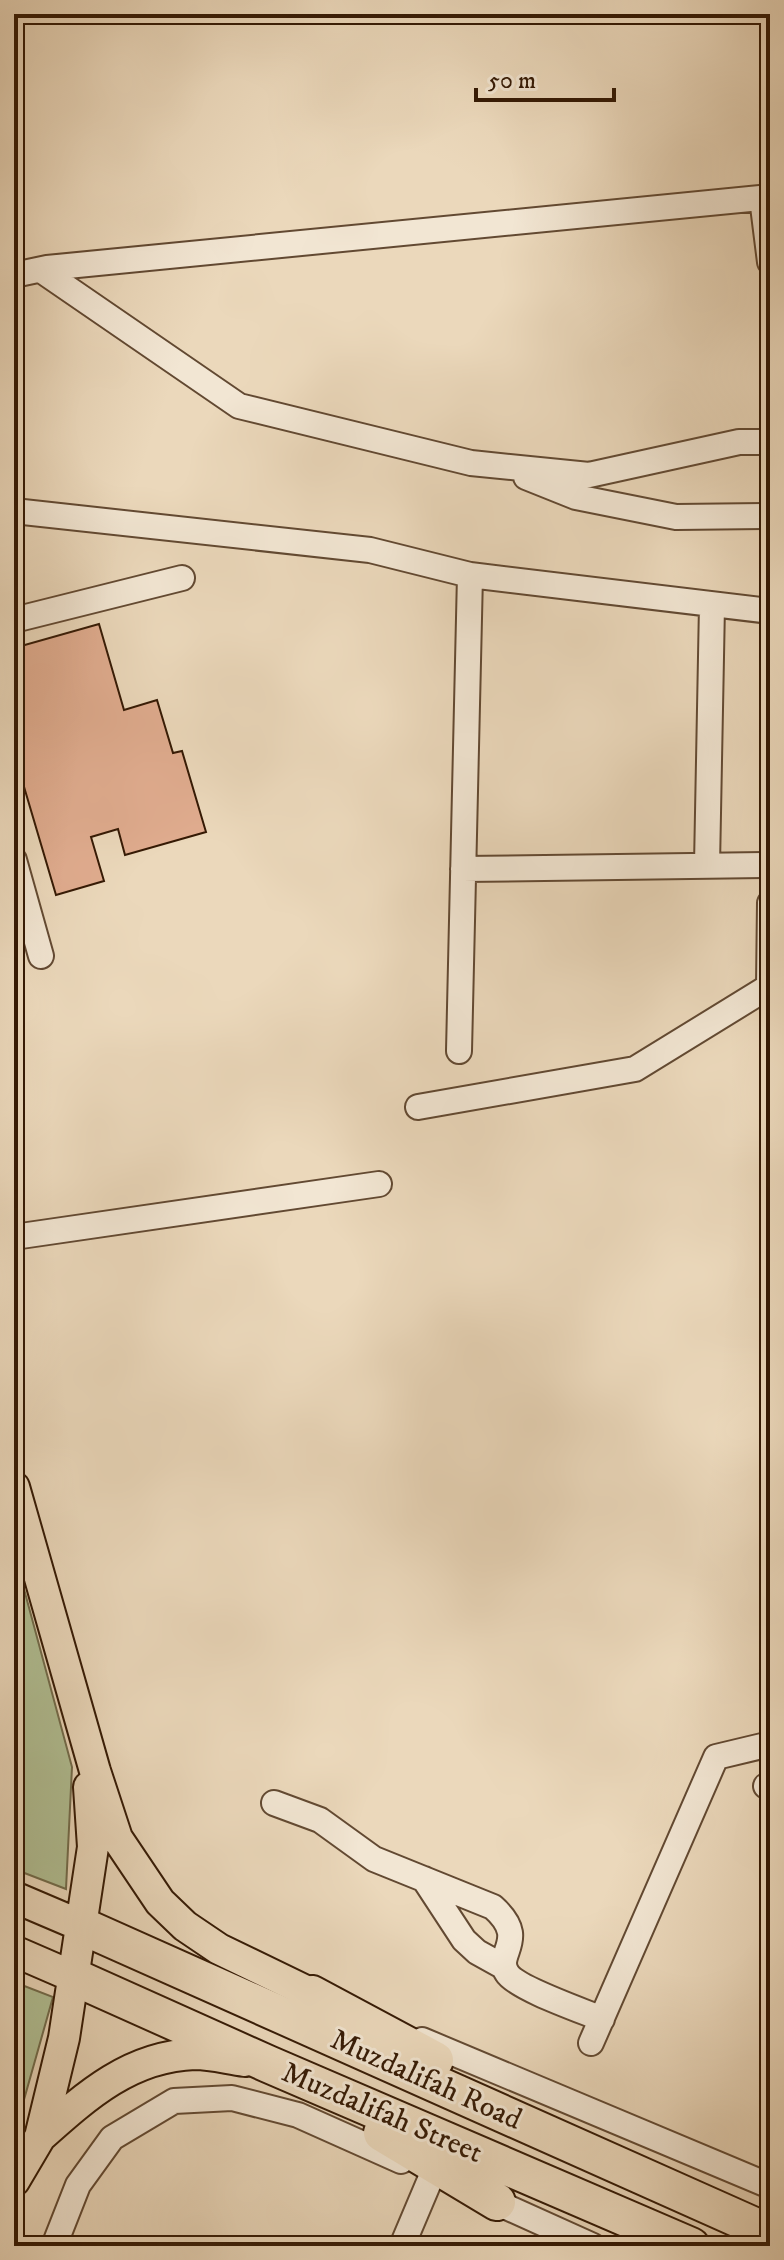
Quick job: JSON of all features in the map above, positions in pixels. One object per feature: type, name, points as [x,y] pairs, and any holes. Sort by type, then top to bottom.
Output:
[{"type":"highway","name":"Muzdalifah Road","points":[[82,1926],[770,2233]]},
{"type":"highway","name":"Muzdalifah Street","points":[[74,1977],[691,2246]]},
{"type":"highway","points":[[312,1994],[719,2211]]},
{"type":"highway","points":[[268,2064],[497,2202]]},
{"type":"main road","points":[[14,1487],[117,1838],[160,1902],[185,1926],[219,1949],[312,1994]]},
{"type":"main road","points":[[14,2181],[40,2137],[64,2038],[93,1847],[87,1744]]},
{"type":"main road","points":[[14,1897],[82,1926]]},
{"type":"main road","points":[[14,1951],[74,1977]]},
{"type":"main road","points":[[40,2137],[118,2074],[148,2063],[195,2054],[268,2064]]},
{"type":"street","points":[[14,275],[766,197],[770,262]]},
{"type":"street","points":[[41,270],[239,406],[471,463],[589,475],[739,442],[770,442]]},
{"type":"street","points":[[495,465],[576,497],[676,517],[770,516]]},
{"type":"street","points":[[14,511],[370,550],[470,575],[770,611]]},
{"type":"street","points":[[459,1051],[470,575]]},
{"type":"street","points":[[14,620],[182,578]]},
{"type":"street","points":[[707,865],[712,605]]},
{"type":"street","points":[[14,860],[41,956]]},
{"type":"street","points":[[463,869],[770,865]]},
{"type":"street","points":[[418,1107],[635,1069],[770,986],[770,903]]},
{"type":"street","points":[[14,1237],[379,1184]]},
{"type":"street","points":[[591,2043],[716,1757],[762,1746],[770,1750]]},
{"type":"street","points":[[274,1803],[320,1820],[374,1859],[493,1907],[507,1919],[511,1932],[504,1967],[507,1975],[520,1984],[602,2019]]},
{"type":"street","points":[[424,1879],[464,1940],[477,1952],[504,1967]]},
{"type":"street","points":[[312,1994],[770,2186]]},
{"type":"street","points":[[54,2246],[78,2185],[112,2138],[174,2101],[232,2098],[298,2115],[593,2246]]},
{"type":"street","points":[[402,2246],[432,2175]]},
{"type":"green space","points":[[14,1552],[72,1767],[66,1889],[14,1869]]},
{"type":"green space","points":[[14,1982],[53,1997],[14,2135]]},
{"type":"building","points":[[99,624],[124,710],[157,700],[173,753],[182,751],[206,832],[125,855],[118,829],[91,837],[104,881],[56,895],[14,753],[14,648]]}]
